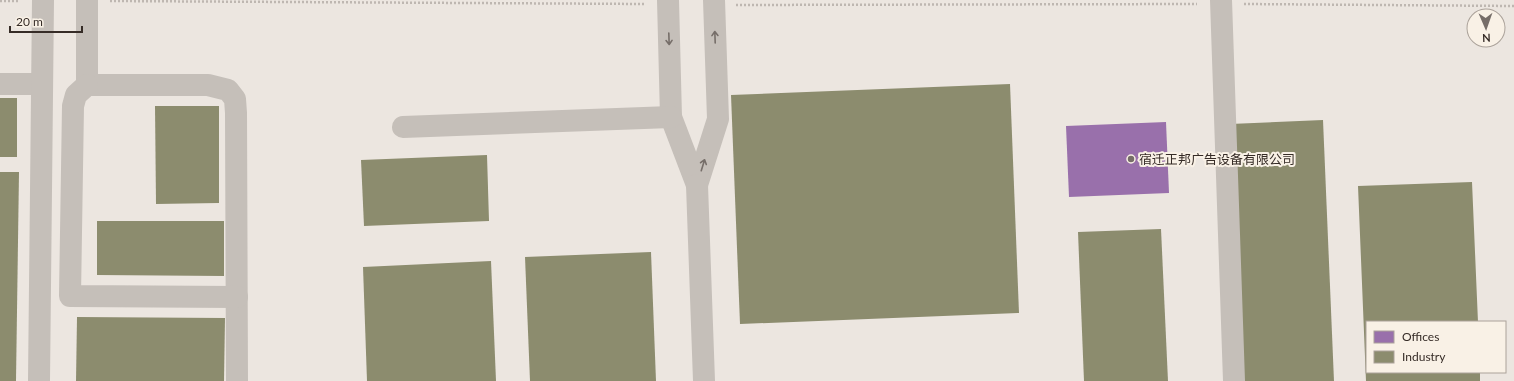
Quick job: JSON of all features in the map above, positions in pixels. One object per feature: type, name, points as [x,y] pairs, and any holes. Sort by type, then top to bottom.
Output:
[{"type":"lane","points":[[40,381],[43,1]]},
{"type":"lane","points":[[87,1],[87,85]]},
{"type":"lane","points":[[668,2],[671,117],[697,185],[704,381]]},
{"type":"lane","points":[[697,185],[718,119],[714,2]]},
{"type":"lane","points":[[1221,2],[1234,381]]},
{"type":"lane","points":[[0,84],[42,84]]},
{"type":"lane","points":[[237,297],[70,296],[73,106],[76,95],[87,85],[208,85],[228,90],[235,99],[236,113],[237,297],[237,381]]},
{"type":"lane","points":[[404,127],[671,117]]},
{"type":"path","points":[[0,1],[43,1]]},
{"type":"path","points":[[87,1],[668,2]]},
{"type":"path","points":[[714,2],[1221,2],[1514,6]]},
{"type":"building: Offices","points":[[1166,122],[1169,193],[1069,197],[1066,126]]},
{"type":"building: Industry","points":[[1010,84],[1019,313],[740,324],[731,95]]},
{"type":"building: Industry","points":[[0,98],[17,98],[17,157],[0,157]]},
{"type":"building: Industry","points":[[155,106],[219,106],[219,203],[156,204]]},
{"type":"building: Industry","points":[[1323,120],[1334,381],[1241,381],[1230,124]]},
{"type":"building: Industry","points":[[487,155],[489,221],[364,226],[361,160]]},
{"type":"building: Industry","points":[[0,172],[19,172],[16,381],[0,381]]},
{"type":"building: Industry","points":[[1472,182],[1478,321],[1366,321],[1366,373],[1480,373],[1480,381],[1366,381],[1358,186]]},
{"type":"building: Industry","points":[[97,221],[224,221],[224,276],[97,275]]},
{"type":"building: Industry","points":[[1161,229],[1168,381],[1084,381],[1078,232]]},
{"type":"building: Industry","points":[[651,252],[656,381],[530,381],[525,257]]},
{"type":"building: Industry","points":[[491,261],[496,381],[367,381],[363,267]]},
{"type":"building: Industry","points":[[77,317],[225,318],[224,381],[76,381]]},
{"type":"place","name":"宿迁正邦广告设备有限公司","points":[[1131,159]]}]
